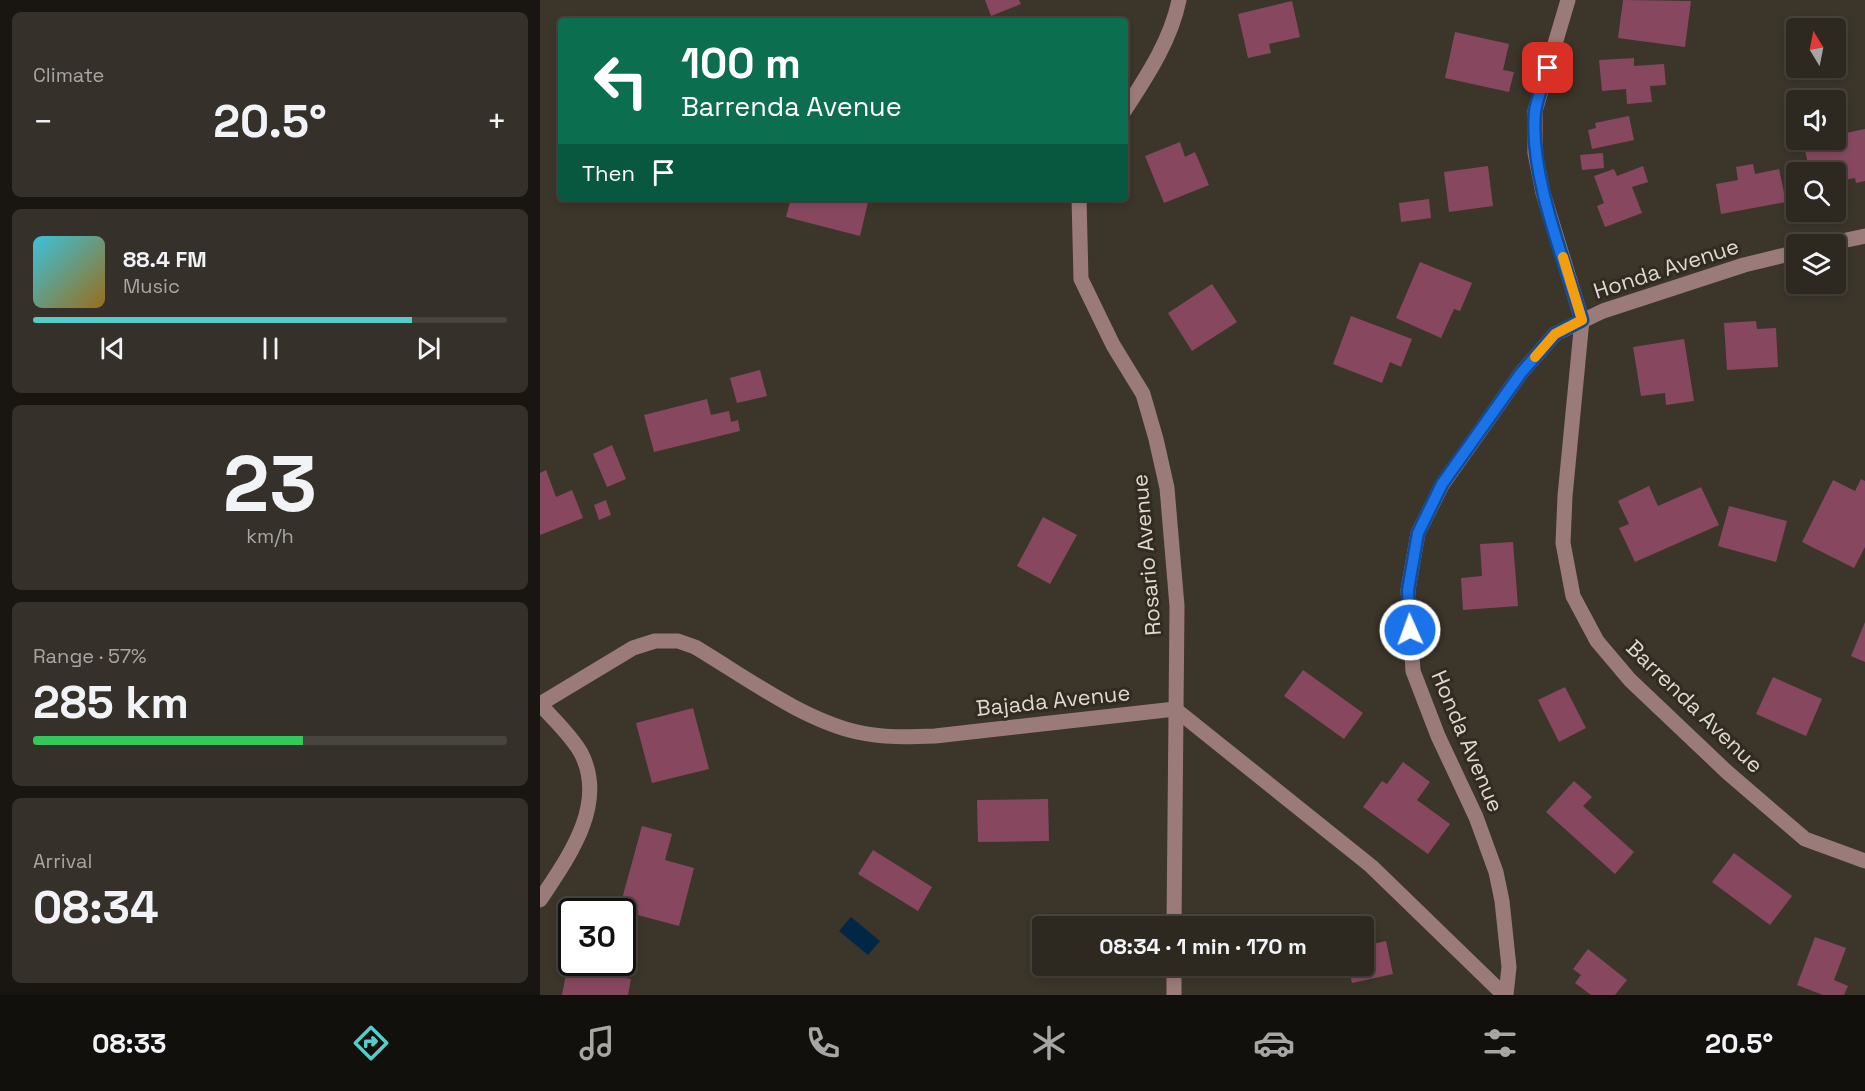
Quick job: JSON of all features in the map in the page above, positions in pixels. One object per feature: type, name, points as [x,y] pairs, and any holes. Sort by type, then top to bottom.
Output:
[{"type":"street","points":[[1128,105],[1148,74],[1171,28],[1179,0]]},
{"type":"street","name":"Barrenda Avenue","points":[[1568,0],[1535,111],[1535,153],[1543,193],[1582,320],[1565,496],[1563,543],[1574,596],[1597,641],[1638,688],[1727,772],[1805,839],[1865,861]]},
{"type":"street","name":"Rosario Avenue","points":[[1079,201],[1081,279],[1113,345],[1143,394],[1167,488],[1177,606],[1174,916]]},
{"type":"street","points":[[1846,240],[1865,236]]},
{"type":"street","name":"Honda Avenue","points":[[1505,995],[1509,967],[1502,901],[1496,872],[1476,817],[1438,736],[1413,671],[1408,590],[1418,533],[1442,484],[1521,373],[1555,334],[1603,311],[1744,265],[1786,255]]},
{"type":"street","name":"Bajada Avenue","points":[[540,704],[633,648],[655,641],[678,641],[695,647],[820,720],[857,732],[886,736],[935,736],[1176,709]]},
{"type":"street","points":[[540,704],[580,751],[587,767],[590,785],[588,812],[574,848],[540,900]]},
{"type":"street","points":[[1176,709],[1371,866],[1505,995]]},
{"type":"street","points":[[1174,976],[1174,995]]},
{"type":"water","points":[[851,917],[880,941],[868,955],[839,931]]},
{"type":"building","points":[[985,0],[1019,0],[1021,4],[991,16]]},
{"type":"building","points":[[1623,0],[1691,1],[1685,47],[1618,38]]},
{"type":"building","points":[[1292,1],[1300,37],[1269,44],[1271,53],[1248,58],[1238,14]]},
{"type":"building","points":[[1455,32],[1509,44],[1503,70],[1514,72],[1509,92],[1445,78]]},
{"type":"building","points":[[1634,58],[1634,66],[1664,64],[1666,85],[1650,86],[1652,102],[1627,104],[1626,89],[1602,91],[1599,60]]},
{"type":"building","points":[[1629,116],[1634,140],[1592,149],[1588,130],[1596,128],[1595,123]]},
{"type":"building","points":[[1865,129],[1865,181],[1856,183],[1855,178],[1846,180],[1846,162],[1808,162],[1805,150],[1846,150],[1846,133]]},
{"type":"building","points":[[1180,142],[1185,157],[1195,152],[1209,185],[1164,203],[1145,156]]},
{"type":"building","points":[[1603,153],[1604,168],[1582,170],[1580,155]]},
{"type":"building","points":[[1753,164],[1755,174],[1779,169],[1786,202],[1721,214],[1716,184],[1738,180],[1736,167]]},
{"type":"building","points":[[1488,166],[1493,206],[1449,212],[1444,172]]},
{"type":"building","points":[[1643,166],[1648,182],[1632,187],[1642,213],[1605,227],[1597,206],[1604,203],[1594,176],[1614,169],[1617,176]]},
{"type":"building","points":[[1429,199],[1431,218],[1401,222],[1399,203]]},
{"type":"building","points":[[790,201],[868,201],[860,236],[786,217]]},
{"type":"building","points":[[1420,262],[1472,283],[1460,311],[1454,309],[1441,338],[1396,318]]},
{"type":"building","points":[[1212,284],[1237,322],[1192,351],[1168,313]]},
{"type":"building","points":[[1351,316],[1412,339],[1401,367],[1390,362],[1382,383],[1333,364]]},
{"type":"building","points":[[1756,321],[1757,329],[1776,328],[1778,367],[1727,370],[1724,323]]},
{"type":"building","points":[[1684,339],[1694,401],[1666,405],[1665,393],[1641,396],[1633,347]]},
{"type":"building","points":[[760,370],[767,396],[737,403],[730,378]]},
{"type":"building","points":[[707,399],[711,415],[729,411],[731,422],[738,420],[740,431],[654,452],[644,415]]},
{"type":"building","points":[[612,445],[626,479],[607,487],[593,454]]},
{"type":"building","points":[[546,470],[556,497],[572,490],[583,518],[540,535],[540,473]]},
{"type":"building","points":[[1861,479],[1865,481],[1865,547],[1854,568],[1802,542],[1833,480],[1855,491]]},
{"type":"building","points":[[1649,486],[1658,506],[1701,487],[1719,525],[1635,562],[1619,528],[1629,524],[1618,501]]},
{"type":"building","points":[[606,500],[611,515],[599,520],[594,505]]},
{"type":"building","points":[[1729,506],[1787,521],[1776,562],[1718,546]]},
{"type":"building","points":[[1043,517],[1077,535],[1050,584],[1017,566]]},
{"type":"building","points":[[1513,542],[1518,606],[1463,610],[1461,578],[1482,576],[1480,544]]},
{"type":"building","points":[[1865,622],[1865,662],[1851,656]]},
{"type":"building","points":[[1303,670],[1363,713],[1344,739],[1284,696]]},
{"type":"building","points":[[1773,677],[1822,699],[1806,736],[1756,714]]},
{"type":"building","points":[[1565,687],[1586,728],[1559,742],[1538,700]]},
{"type":"building","points":[[693,708],[709,769],[652,783],[636,723]]},
{"type":"building","points":[[1403,762],[1430,782],[1417,800],[1450,824],[1428,854],[1363,807],[1382,781],[1387,784]]},
{"type":"building","points":[[1574,781],[1592,797],[1583,806],[1634,852],[1615,874],[1546,812]]},
{"type":"building","points":[[1048,799],[1049,841],[978,842],[977,800]]},
{"type":"building","points":[[642,826],[672,834],[665,860],[694,868],[679,926],[636,915],[636,898],[622,898]]},
{"type":"building","points":[[873,850],[932,887],[918,911],[858,874]]},
{"type":"building","points":[[1734,853],[1792,896],[1770,925],[1712,882]]},
{"type":"building","points":[[1815,937],[1846,948],[1834,980],[1848,986],[1844,995],[1823,995],[1797,985]]},
{"type":"building","points":[[1386,941],[1393,974],[1352,983],[1350,976],[1374,976],[1374,944]]},
{"type":"building","points":[[1588,949],[1627,980],[1615,995],[1591,995],[1575,983],[1581,975],[1573,969]]},
{"type":"building","points":[[566,976],[615,976],[631,979],[628,995],[562,995]]},
{"type":"slow traffic","points":[[1535,357],[1555,334],[1582,320],[1563,257]]},
{"type":"route","points":[[1410,630],[1408,590],[1418,533],[1442,484],[1521,373],[1555,334],[1582,320],[1543,193],[1535,153],[1535,111],[1548,68]]}]
